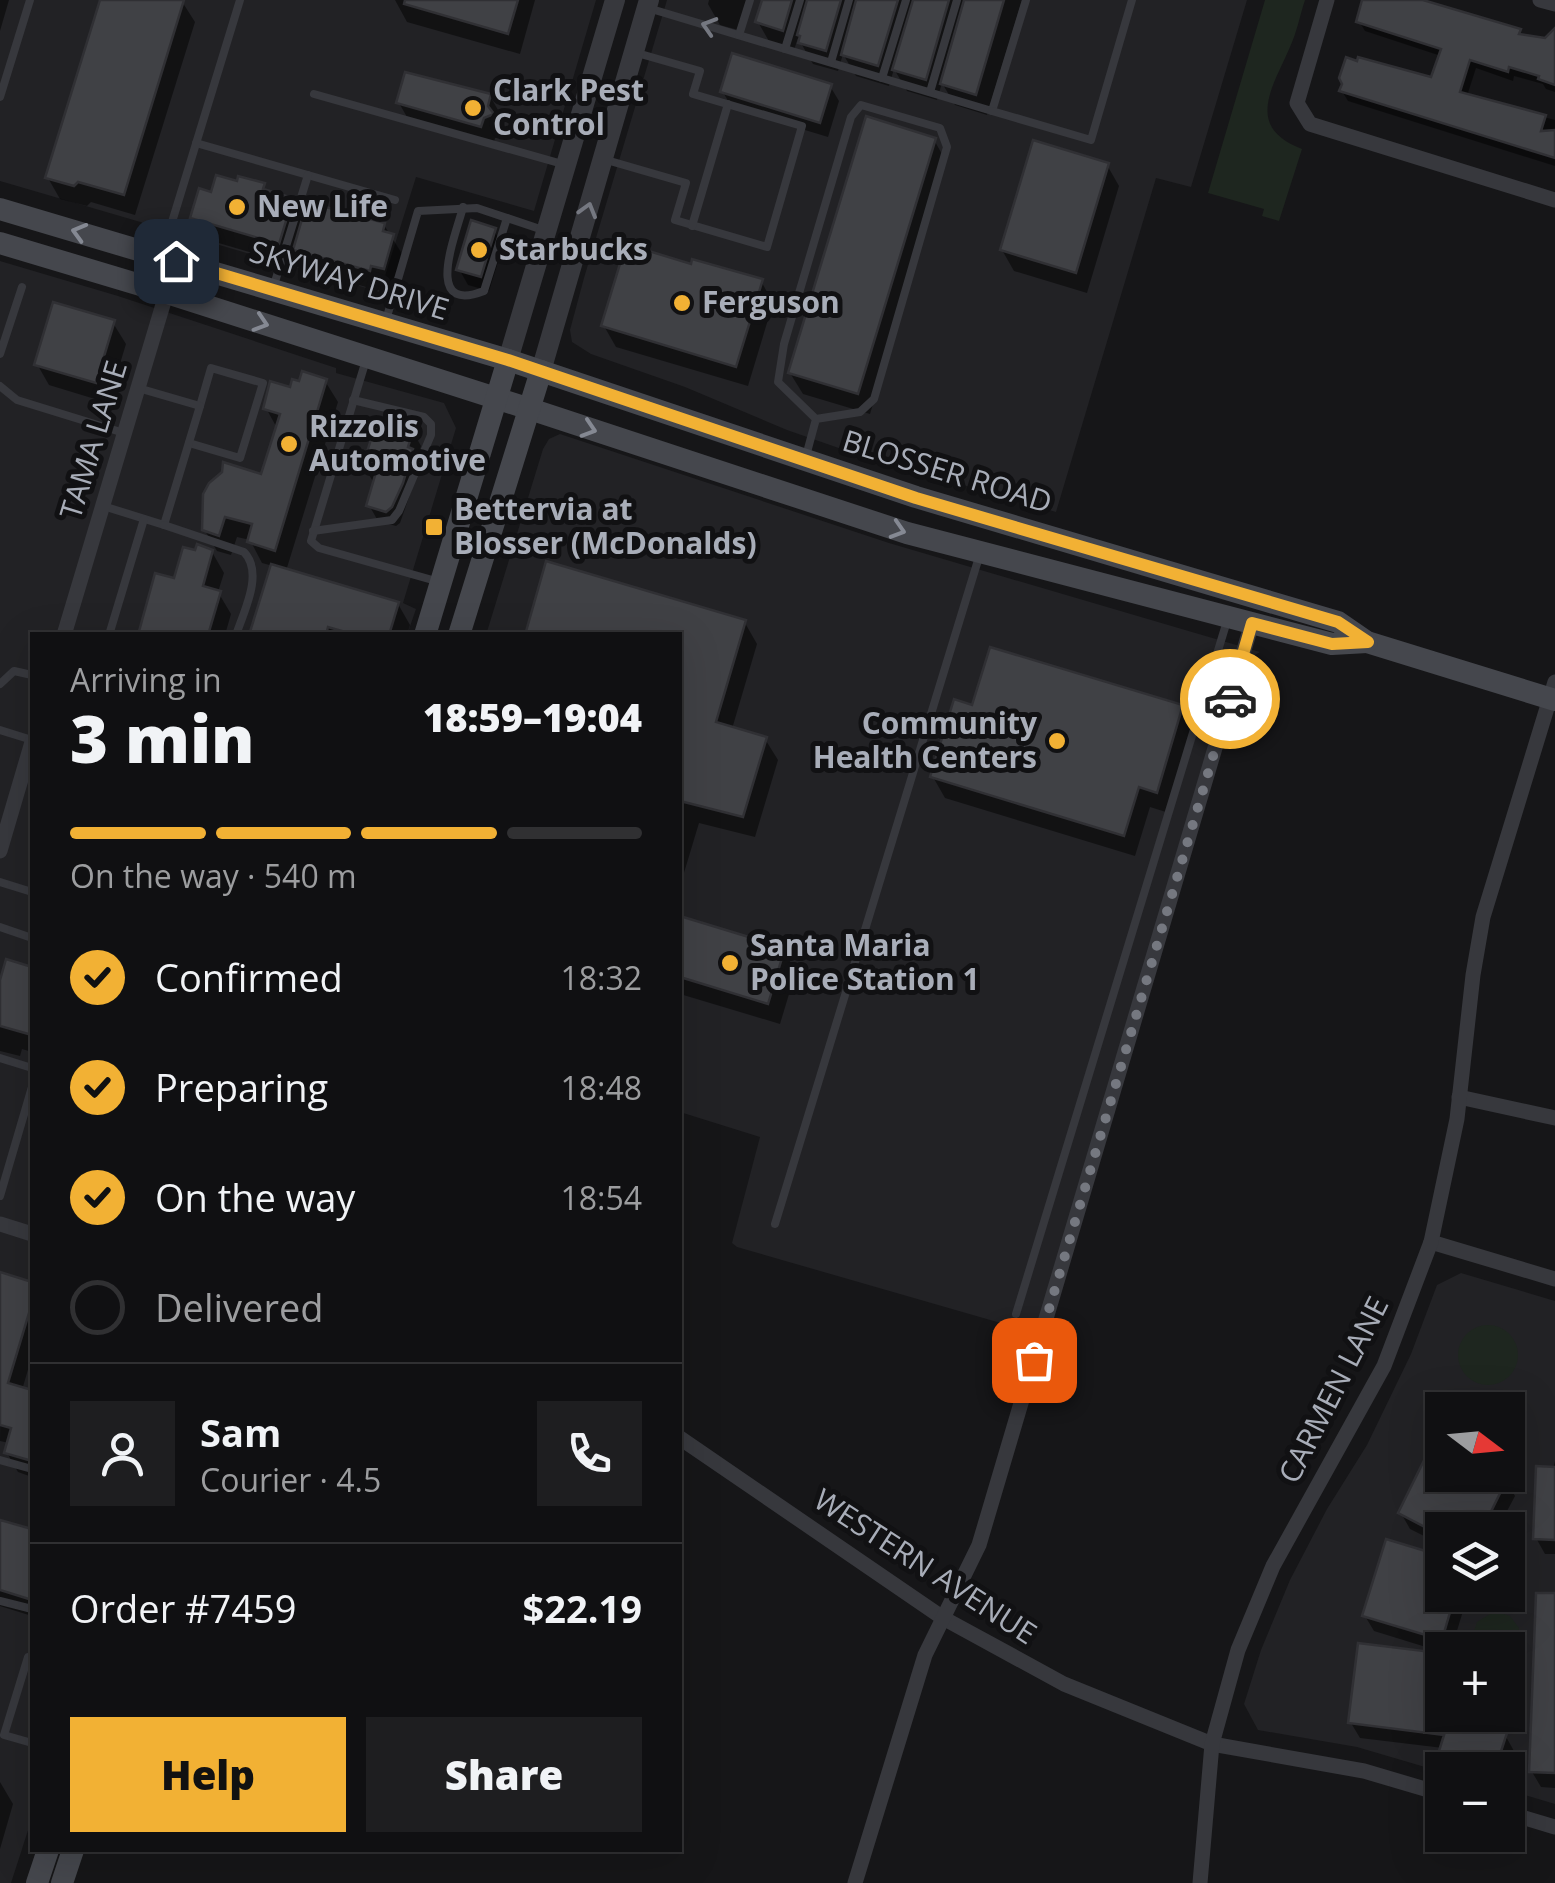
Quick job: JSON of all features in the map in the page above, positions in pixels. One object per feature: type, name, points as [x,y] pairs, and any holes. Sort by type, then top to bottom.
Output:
[{"type":"main road","name":"SKYWAY DRIVE","points":[[0,209],[508,360]]},
{"type":"main road","points":[[0,243],[497,398]]},
{"type":"main road","name":"BLOSSER ROAD","points":[[508,360],[916,498],[1338,622],[1368,642],[1553,694]]},
{"type":"main road","points":[[425,632],[508,360]]},
{"type":"main road","points":[[460,632],[541,371]]},
{"type":"main road","name":"BLOSSER ROAD","points":[[497,398],[907,533],[1332,644],[1368,642]]},
{"type":"main road","points":[[38,1883],[47,1852]]},
{"type":"main road","points":[[62,1883],[72,1852]]},
{"type":"street","points":[[508,360],[615,0]]},
{"type":"street","points":[[1327,0],[1296,103],[1310,124],[1555,200]]},
{"type":"street","points":[[1540,0],[1555,4]]},
{"type":"street","points":[[541,371],[648,4]]},
{"type":"street","name":"TAMA LANE","points":[[65,632],[138,388],[169,259]]},
{"type":"street","points":[[855,1883],[925,1655],[979,1545],[1240,620]]},
{"type":"street","name":"CARMEN LANE","points":[[1200,1883],[1212,1744],[1238,1650],[1273,1566],[1384,1366],[1431,1242],[1447,1178],[1484,917],[1553,694]]},
{"type":"street","points":[[0,851],[30,753]]},
{"type":"street","points":[[1459,1097],[1555,1118]]},
{"type":"street","points":[[0,1224],[30,1233]]},
{"type":"street","points":[[1431,1242],[1555,1279]]},
{"type":"street","name":"WESTERN AVENUE","points":[[682,1439],[943,1618],[1064,1684],[1212,1744],[1364,1771],[1425,1789]]},
{"type":"street","points":[[1525,1818],[1555,1827]]},
{"type":"lane","points":[[0,97],[30,0]]},
{"type":"lane","points":[[739,35],[750,0]]},
{"type":"lane","points":[[785,49],[800,0]]},
{"type":"lane","points":[[830,62],[849,0]]},
{"type":"lane","points":[[882,78],[906,0]]},
{"type":"lane","points":[[930,92],[957,0]]},
{"type":"lane","points":[[992,111],[1026,0]]},
{"type":"lane","points":[[648,4],[1091,140],[1132,0]]},
{"type":"lane","points":[[169,259],[196,143],[236,1]]},
{"type":"lane","points":[[603,159],[686,183],[676,220],[767,247],[802,126],[693,94],[700,71],[634,52]]},
{"type":"lane","points":[[314,94],[566,165]]},
{"type":"lane","points":[[692,226],[728,104]]},
{"type":"lane","points":[[861,105],[940,128],[947,147],[874,400],[860,412],[816,419],[778,382],[784,344],[845,136],[851,117],[861,105]]},
{"type":"lane","points":[[196,143],[395,200]]},
{"type":"lane","points":[[273,290],[308,176]]},
{"type":"lane","points":[[385,324],[418,211],[464,207],[546,231]]},
{"type":"lane","points":[[464,207],[445,274],[449,286],[466,298],[484,291],[508,218]]},
{"type":"lane","points":[[0,354],[22,287]]},
{"type":"lane","points":[[367,357],[311,541],[320,548],[440,582]]},
{"type":"lane","points":[[164,525],[211,368],[263,384],[240,458],[189,443]]},
{"type":"lane","points":[[0,386],[17,400],[124,434]]},
{"type":"lane","points":[[138,388],[200,406]]},
{"type":"lane","points":[[314,532],[392,520],[430,435],[431,424],[424,417],[354,400]]},
{"type":"lane","points":[[805,460],[816,419]]},
{"type":"lane","points":[[103,506],[244,552],[254,572],[237,632]]},
{"type":"lane","points":[[110,632],[144,519]]},
{"type":"lane","points":[[775,1224],[980,552]]},
{"type":"lane","points":[[1016,1314],[1240,620]]},
{"type":"lane","points":[[0,684],[14,671],[30,675]]},
{"type":"lane","points":[[0,730],[30,745]]},
{"type":"lane","points":[[0,882],[30,891]]},
{"type":"lane","points":[[0,928],[30,937]]},
{"type":"lane","points":[[0,1058],[30,1067]]},
{"type":"lane","points":[[0,1196],[30,1094]]},
{"type":"lane","points":[[0,1460],[30,1468]]},
{"type":"lane","points":[[0,1600],[30,1608]]},
{"type":"lane","points":[[30,1657],[4,1735],[30,1743]]},
{"type":"shaded area","points":[[0,0],[596,0],[534,211],[416,177],[380,292],[0,181]]},
{"type":"shaded area","points":[[667,0],[1247,0],[1191,187],[1156,178],[1056,512],[787,430],[685,387],[591,354],[572,342],[570,330],[584,278]]},
{"type":"shaded area","points":[[1265,0],[1305,0],[1268,104],[1273,129],[1302,149],[1279,221],[1262,216],[1264,209],[1208,193]]},
{"type":"shaded area","points":[[0,261],[336,368],[336,373],[444,403],[456,428],[403,603],[416,609],[408,632],[30,632],[30,1824],[11,1883],[0,1883]]},
{"type":"shaded area","points":[[560,434],[889,543],[1260,652],[1248,659],[1042,1335],[732,1243],[760,1137],[682,1113],[682,632],[487,632],[549,439]]},
{"type":"shaded area","points":[[1461,1273],[1555,1301],[1555,1804],[1525,1795],[1525,1752],[1425,1752],[1425,1767],[1357,1747],[1258,1730],[1244,1704],[1290,1580],[1327,1509],[1367,1445],[1411,1354],[1437,1285]]},
{"type":"shaded area","points":[[1488,1325],[1509,1334],[1518,1355],[1509,1376],[1488,1385],[1467,1376],[1458,1355],[1467,1334]]},
{"type":"shaded area","points":[[1498,1612],[1510,1616],[1519,1632],[1474,1632],[1477,1622]]},
{"type":"building","points":[[100,0],[184,0],[124,195],[78,182],[74,186],[45,178]]},
{"type":"building","points":[[405,0],[518,0],[508,34],[404,4]]},
{"type":"building","points":[[762,0],[792,0],[783,31],[755,22]]},
{"type":"building","points":[[807,0],[841,0],[826,51],[798,43]]},
{"type":"building","points":[[856,0],[898,0],[878,66],[841,55]]},
{"type":"building","points":[[913,0],[949,0],[926,80],[892,70]]},
{"type":"building","points":[[964,0],[1004,0],[976,95],[940,84]]},
{"type":"building","points":[[1362,0],[1423,0],[1521,29],[1519,34],[1545,38],[1555,28],[1555,85],[1509,67],[1508,72],[1470,60],[1460,92],[1546,115],[1541,131],[1555,130],[1555,158],[1339,91],[1346,57],[1431,77],[1441,49],[1356,22]]},
{"type":"building","points":[[732,53],[832,84],[820,123],[720,92]]},
{"type":"building","points":[[405,72],[491,94],[488,106],[494,114],[484,118],[481,127],[396,103]]},
{"type":"building","points":[[866,116],[936,138],[858,394],[788,373]]},
{"type":"building","points":[[1033,140],[1109,163],[1076,273],[1000,250]]},
{"type":"building","name":"New Life","points":[[216,175],[265,183],[263,189],[293,198],[279,244],[190,218],[199,188],[211,192]]},
{"type":"building","points":[[307,202],[385,223],[383,231],[394,234],[384,269],[371,266],[370,271],[293,250]]},
{"type":"building","points":[[471,220],[496,228],[481,277],[456,270]]},
{"type":"building","name":"Ferguson","points":[[626,244],[691,264],[692,259],[763,279],[736,367],[601,326]]},
{"type":"building","points":[[53,302],[115,320],[96,383],[34,365]]},
{"type":"building","points":[[302,371],[327,379],[275,551],[247,542],[252,524],[225,517],[219,536],[202,530],[203,494],[222,472],[223,462],[261,474],[280,414],[263,409],[270,381],[290,387],[292,379],[299,381]]},
{"type":"building","points":[[378,417],[414,428],[408,447],[413,449],[403,483],[386,512],[366,506],[376,472],[362,468]]},
{"type":"building","points":[[197,544],[213,550],[203,586],[221,591],[209,632],[139,632],[155,573],[174,578],[183,547],[195,550]]},
{"type":"building","points":[[546,561],[746,620],[716,722],[767,737],[743,817],[682,802],[682,632],[526,632]]},
{"type":"building","points":[[271,564],[399,602],[390,632],[346,632],[328,627],[327,632],[250,632]]},
{"type":"building","name":"Community Health Centers","points":[[990,647],[1183,705],[1157,793],[1139,787],[1124,836],[930,777],[954,699],[972,705]]},
{"type":"building","name":"Santa Maria Police Station 1","points":[[682,917],[785,948],[768,1004],[682,978]]},
{"type":"building","points":[[6,959],[30,966],[30,1034],[0,1026],[0,980]]},
{"type":"building","points":[[0,1272],[30,1281],[30,1310],[8,1383],[30,1389],[30,1460],[4,1453],[11,1428],[0,1425]]},
{"type":"building","points":[[1425,1458],[1425,1492],[1501,1492],[1491,1512],[1425,1512],[1425,1527],[1398,1513]]},
{"type":"building","points":[[1536,1466],[1555,1467],[1555,1540],[1533,1539]]},
{"type":"building","points":[[0,1520],[30,1528],[30,1599],[0,1590]]},
{"type":"building","points":[[1386,1539],[1425,1551],[1425,1612],[1450,1612],[1444,1632],[1425,1635],[1362,1616]]},
{"type":"building","points":[[1536,1593],[1555,1593],[1555,1773],[1529,1772]]},
{"type":"building","points":[[1358,1643],[1425,1651],[1425,1732],[1507,1733],[1501,1752],[1439,1752],[1444,1735],[1348,1723]]},
{"type":"way so far","points":[[1034,1360],[1230,699]]},
{"type":"place","name":"Clark Pest Control","points":[[473,108]]},
{"type":"place","name":"New Life","points":[[237,207]]},
{"type":"place","name":"Starbucks","points":[[479,250]]},
{"type":"place","name":"Ferguson","points":[[682,303]]},
{"type":"place","name":"Rizzolis Automotive","points":[[289,444]]},
{"type":"place","name":"Bettervia at Blosser (McDonalds)","points":[[434,527]]},
{"type":"place","name":"Community Health Centers","points":[[1057,741]]},
{"type":"place","name":"Santa Maria Police Station 1","points":[[730,963]]},
{"type":"route","points":[[176,261],[508,360],[916,498],[1338,622],[1368,642],[1332,644],[1252,623],[1230,699]]}]
